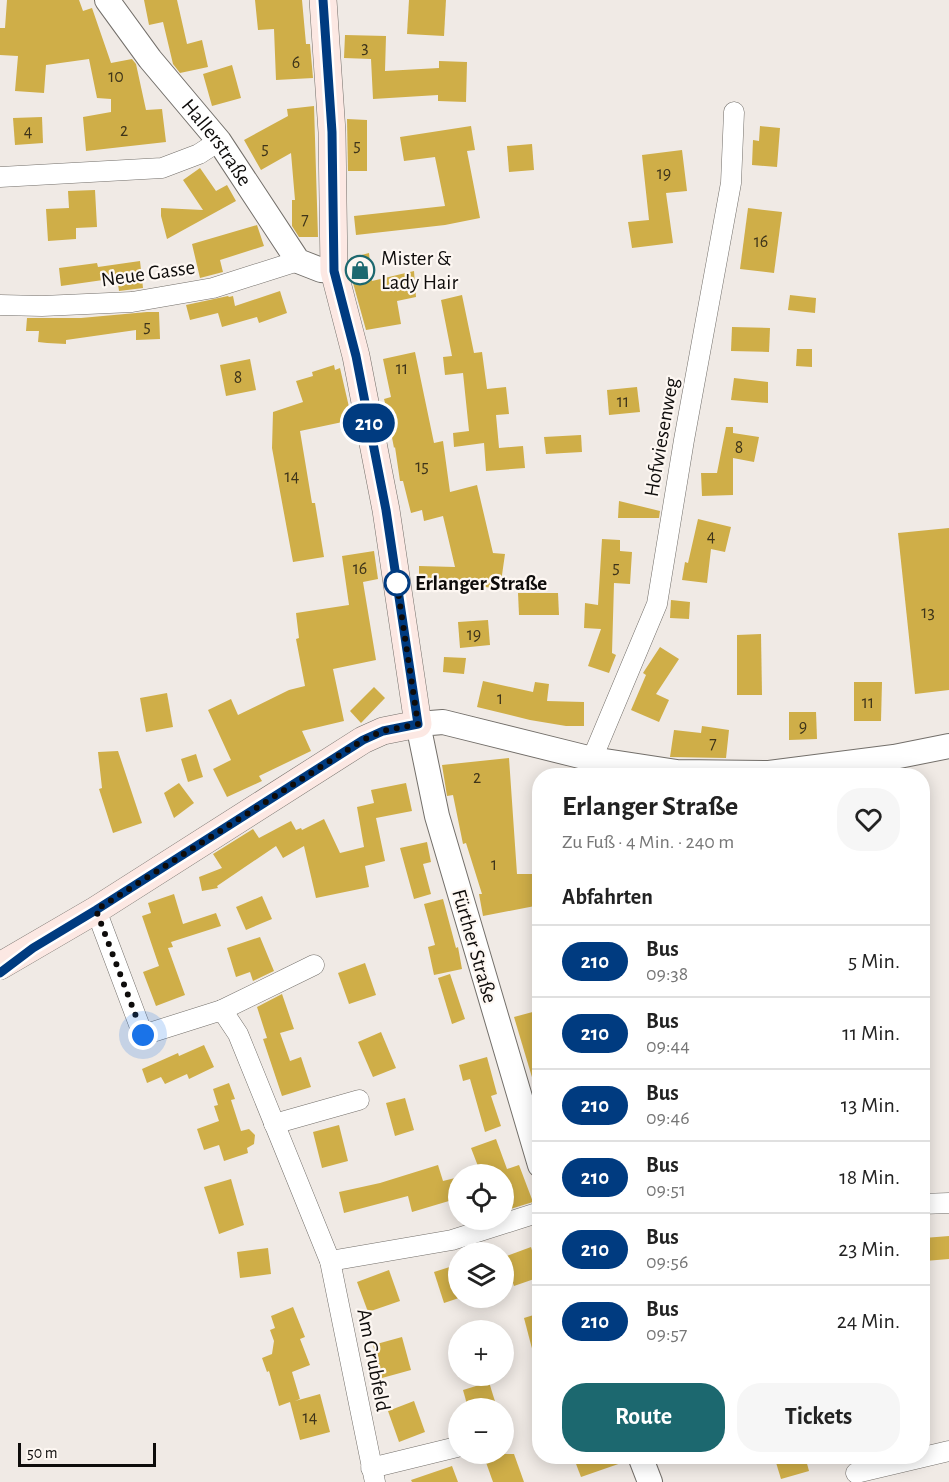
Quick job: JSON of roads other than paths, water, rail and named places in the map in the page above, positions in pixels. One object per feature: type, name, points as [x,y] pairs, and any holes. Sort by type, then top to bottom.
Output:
[{"type":"main road","points":[[6,965],[363,740],[383,731],[418,724],[386,510],[356,356],[334,271],[332,132],[323,0]]},
{"type":"street","name":"Hallerstraße","points":[[107,0],[150,59],[219,141],[298,261]]},
{"type":"street","name":"Hofwiesenweg","points":[[592,759],[657,604],[731,183],[734,112]]},
{"type":"street","points":[[0,177],[162,168],[199,154],[219,141]]},
{"type":"street","points":[[298,261],[321,270],[334,271]]},
{"type":"street","name":"Neue Gasse","points":[[0,305],[42,306],[132,302],[213,288],[298,261]]},
{"type":"street","points":[[418,724],[443,722],[592,759],[651,768]]},
{"type":"street","name":"Fürther Straße","points":[[418,724],[437,816],[532,1138]]},
{"type":"street","points":[[808,768],[894,757],[949,746]]},
{"type":"street","points":[[96,910],[143,1035],[222,1010],[314,965]]},
{"type":"street","name":"Am Grubfeld","points":[[222,1010],[238,1034],[330,1261],[373,1475],[448,1450]]},
{"type":"street","points":[[274,1124],[359,1100]]},
{"type":"street","points":[[930,1204],[949,1203]]},
{"type":"street","points":[[330,1261],[452,1240],[532,1215]]},
{"type":"street","points":[[930,1455],[949,1451]]},
{"type":"street","points":[[643,1464],[650,1482]]},
{"type":"street","points":[[855,1471],[888,1464]]},
{"type":"place","name":"Mister & Lady Hair","points":[[360,270]]},
{"type":"place","name":"Erlanger Straße","points":[[397,583]]}]
